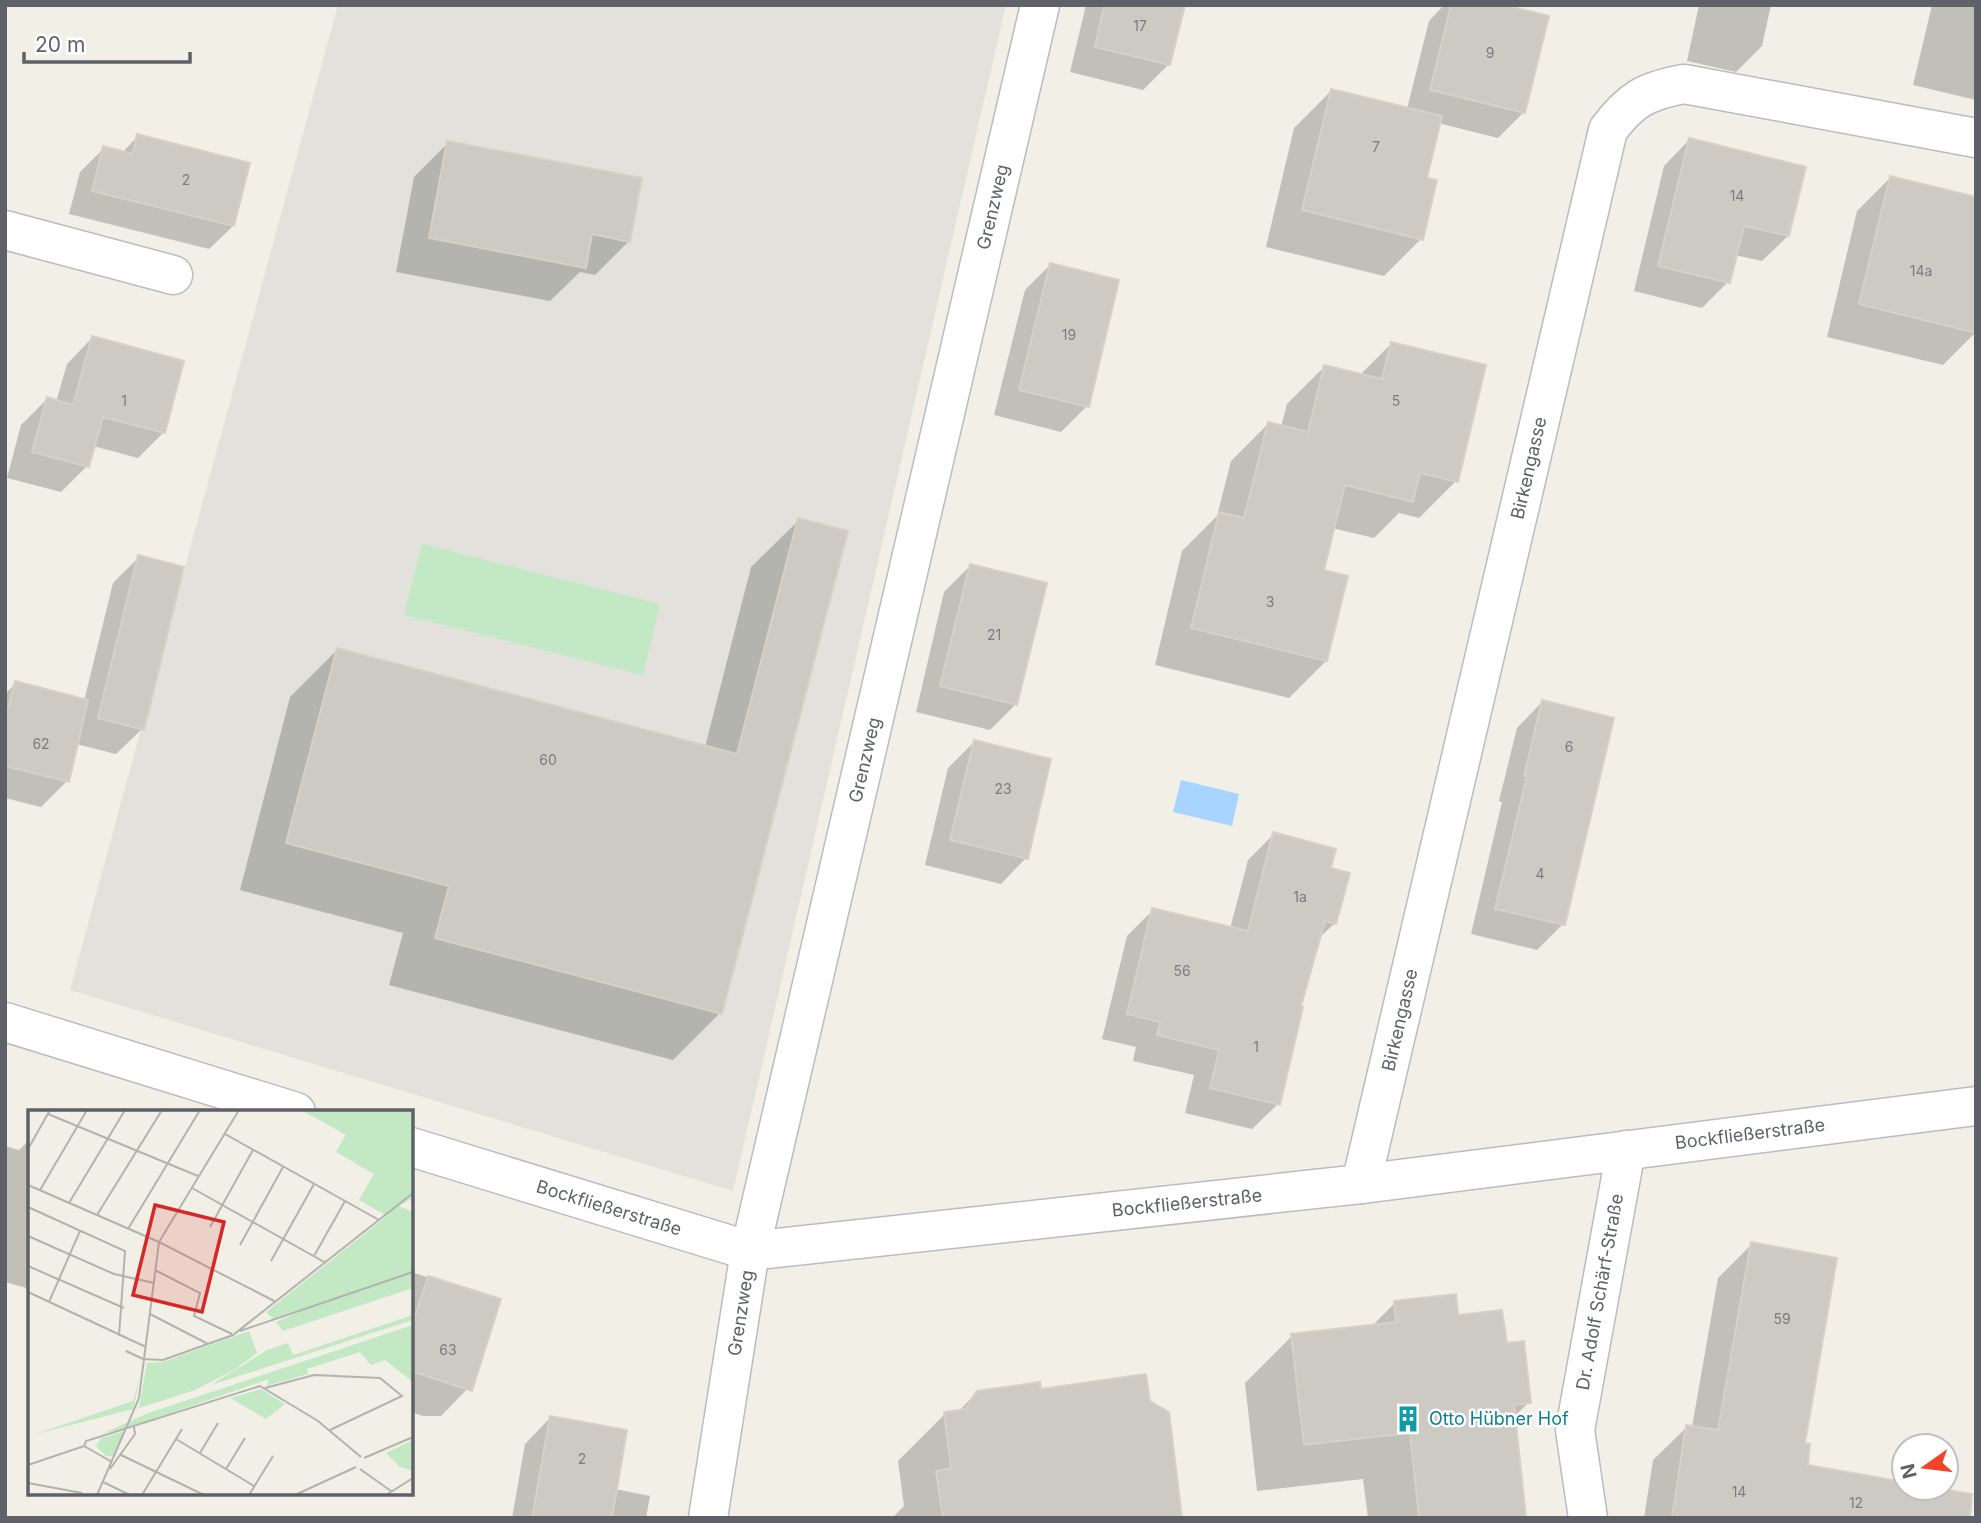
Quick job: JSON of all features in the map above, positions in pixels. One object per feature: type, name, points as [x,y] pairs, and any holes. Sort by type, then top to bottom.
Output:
[{"type":"street","name":"Grenzweg","points":[[708,1518],[750,1251],[1040,5]]},
{"type":"street","name":"Birkengasse","points":[[1361,1184],[1608,131],[1622,111],[1638,99],[1658,89],[1684,84],[1976,138]]},
{"type":"street","points":[[5,230],[173,275]]},
{"type":"street","points":[[5,1022],[290,1110]]},
{"type":"street","name":"Bockfließerstraße","points":[[413,1148],[750,1251],[1361,1184],[1976,1106]]},
{"type":"street","name":"Dr. Adolf Schärf-Straße","points":[[1588,1518],[1575,1430],[1626,1150]]},
{"type":"shaded area","points":[[338,5],[1006,5],[733,1191],[70,990]]},
{"type":"green space","points":[[422,544],[660,604],[643,675],[404,615]]},
{"type":"water","points":[[1181,780],[1239,794],[1232,826],[1173,812]]},
{"type":"building","points":[[1104,5],[1185,5],[1170,65],[1095,47]]},
{"type":"building","points":[[1451,5],[1504,5],[1549,16],[1525,113],[1430,90]]},
{"type":"building","points":[[1331,89],[1442,116],[1427,178],[1437,180],[1423,240],[1302,210]]},
{"type":"building","points":[[137,134],[250,163],[234,226],[92,191],[103,146],[133,154]]},
{"type":"building","points":[[1689,138],[1806,167],[1789,236],[1744,226],[1730,283],[1658,266]]},
{"type":"building","points":[[447,141],[642,178],[630,242],[592,234],[586,268],[429,238]]},
{"type":"building","points":[[1890,176],[1976,197],[1976,333],[1859,304]]},
{"type":"building","points":[[1050,263],[1119,280],[1089,407],[1019,390]]},
{"type":"building","points":[[92,336],[184,361],[165,433],[103,417],[89,467],[32,452],[47,397],[73,405]]},
{"type":"building","points":[[1391,342],[1486,365],[1458,482],[1420,473],[1413,502],[1345,485],[1324,570],[1348,576],[1327,661],[1191,628],[1219,512],[1244,518],[1268,422],[1308,432],[1324,365],[1382,379]]},
{"type":"building","points":[[798,518],[848,531],[722,1014],[435,938],[449,886],[286,843],[337,648],[737,754]]},
{"type":"building","points":[[138,555],[184,567],[144,730],[98,718]]},
{"type":"building","points":[[970,564],[1047,583],[1017,705],[940,686]]},
{"type":"building","points":[[15,681],[88,700],[69,782],[5,766],[5,721]]},
{"type":"building","points":[[1542,700],[1614,718],[1565,925],[1495,909]]},
{"type":"building","points":[[974,740],[1051,759],[1028,859],[950,840]]},
{"type":"building","points":[[1273,832],[1336,849],[1331,868],[1350,873],[1336,924],[1325,921],[1301,1006],[1303,1007],[1280,1105],[1210,1088],[1219,1050],[1157,1035],[1160,1022],[1127,1014],[1152,908],[1248,931]]},
{"type":"building","points":[[1751,1242],[1837,1258],[1805,1443],[1810,1444],[1808,1465],[1890,1480],[1890,1502],[1960,1502],[1960,1492],[1972,1494],[1970,1518],[1672,1518],[1686,1425],[1718,1430]]},
{"type":"building","points":[[428,1276],[501,1299],[472,1391],[413,1372],[413,1323]]},
{"type":"building","name":"Otto Hübner Hof","points":[[1456,1294],[1458,1315],[1502,1310],[1507,1343],[1524,1341],[1531,1403],[1514,1405],[1526,1518],[1419,1518],[1410,1433],[1304,1445],[1291,1334],[1396,1322],[1394,1301]]},
{"type":"building","points":[[1146,1374],[1150,1401],[1169,1412],[1182,1518],[943,1518],[936,1471],[951,1468],[944,1412],[966,1409],[977,1391],[1040,1382],[1041,1389]]},
{"type":"building","points":[[550,1416],[627,1430],[612,1518],[532,1518]]},
{"type":"place","name":"Otto Hübner Hof","points":[[1408,1419]]}]
